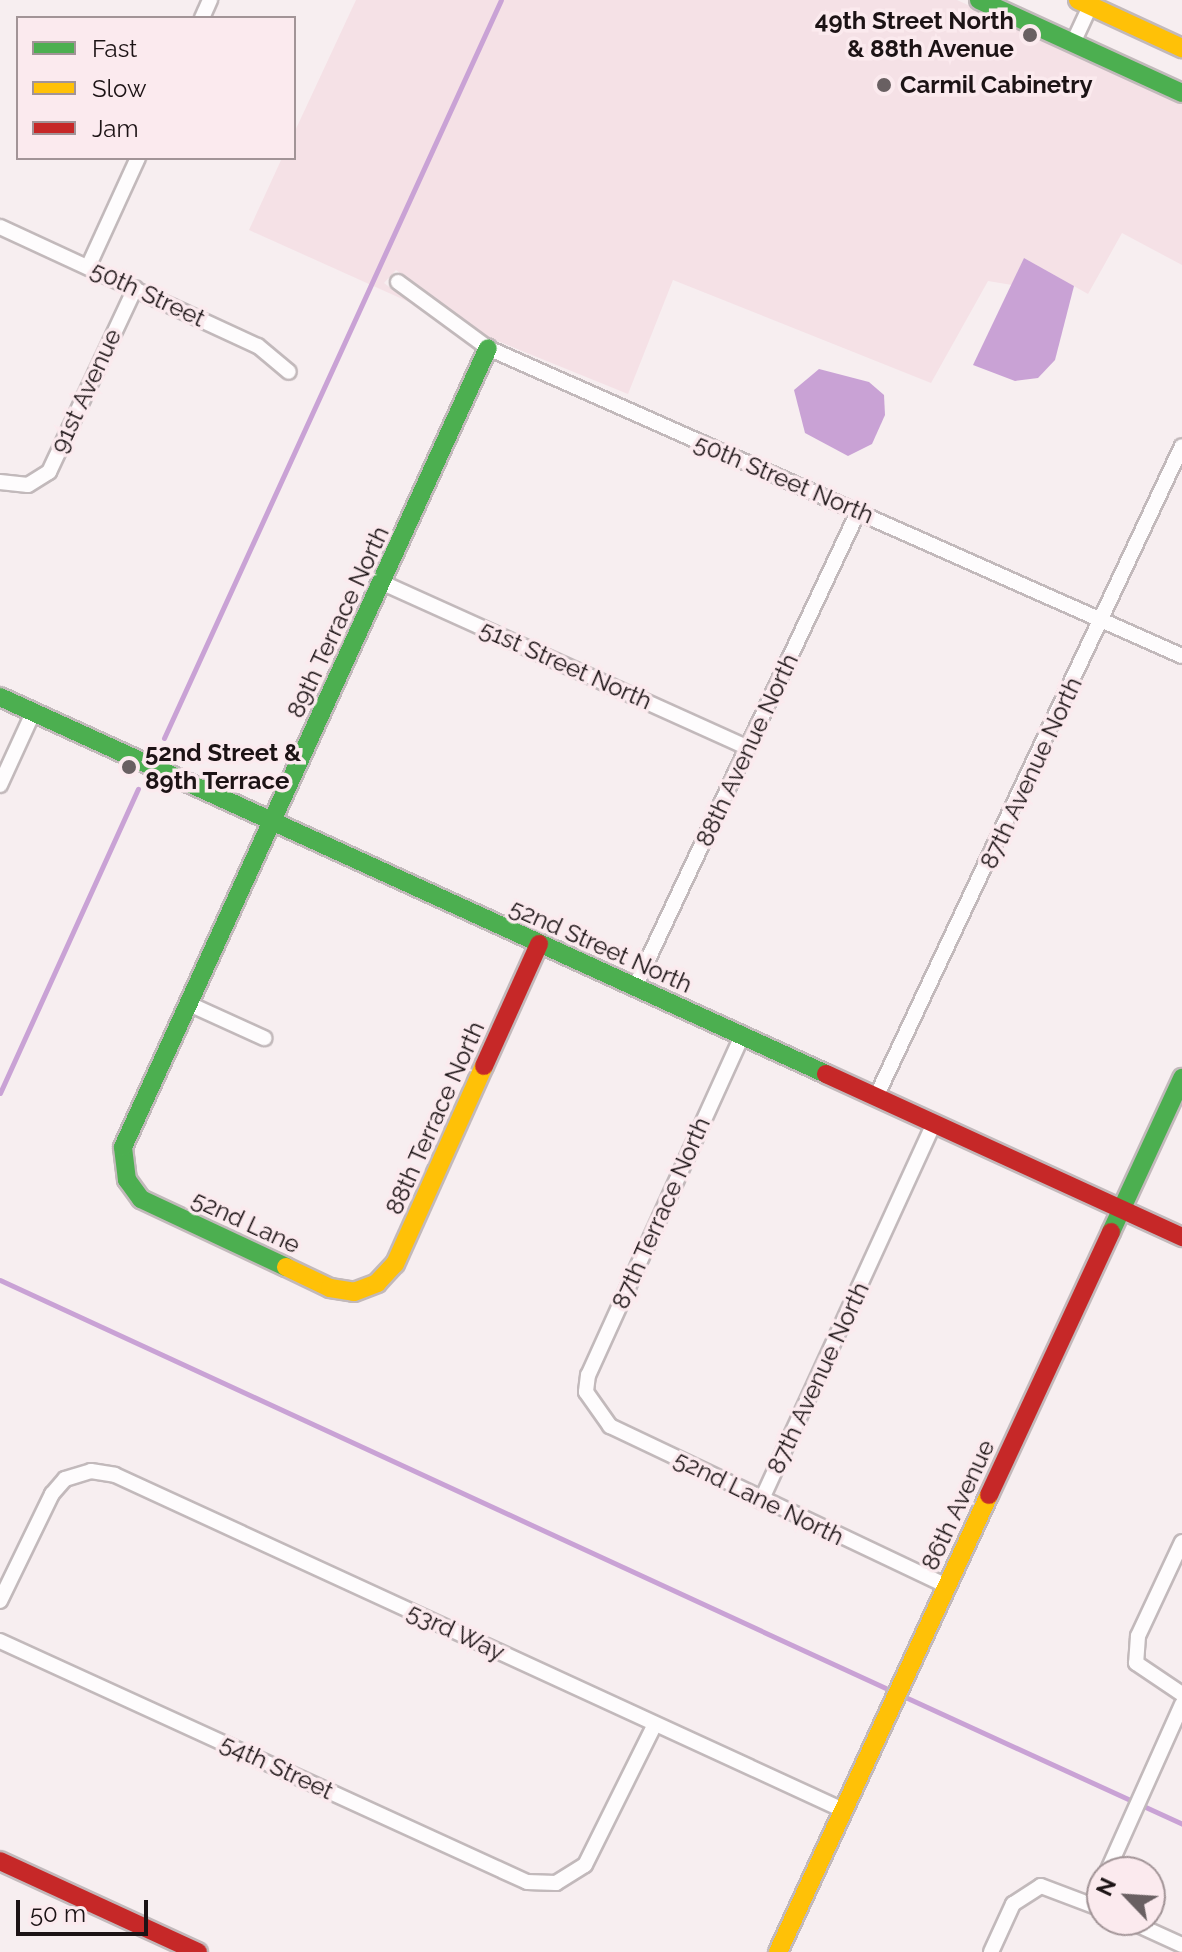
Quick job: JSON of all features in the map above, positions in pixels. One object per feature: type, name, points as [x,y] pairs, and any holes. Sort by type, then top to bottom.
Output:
[{"type":"street","points":[[979,0],[1182,93]]},
{"type":"street","points":[[1073,43],[1087,2],[1182,48]]},
{"type":"street","points":[[88,267],[137,160]]},
{"type":"street","name":"50th Street","points":[[0,227],[258,346],[289,372]]},
{"type":"street","name":"50th Street North","points":[[398,282],[488,348],[1182,656]]},
{"type":"street","name":"91st Avenue","points":[[0,482],[28,485],[49,472],[135,288]]},
{"type":"street","name":"89th Terrace North","points":[[127,1180],[123,1147],[488,348]]},
{"type":"street","name":"87th Avenue North","points":[[876,1097],[1103,621],[1182,446]]},
{"type":"street","name":"88th Avenue North","points":[[635,987],[858,512]]},
{"type":"street","name":"51st Street North","points":[[383,583],[749,748]]},
{"type":"street","name":"52nd Street North","points":[[0,697],[1182,1237]]},
{"type":"street","points":[[0,785],[33,713]]},
{"type":"street","name":"88th Terrace North","points":[[354,1292],[377,1283],[395,1264],[539,944]]},
{"type":"street","points":[[187,1003],[264,1038]]},
{"type":"street","name":"87th Terrace North","points":[[586,1392],[588,1375],[742,1036]]},
{"type":"street","name":"86th Avenue","points":[[778,1952],[1182,1078]]},
{"type":"street","name":"87th Avenue North","points":[[761,1501],[934,1124]]},
{"type":"street","name":"52nd Lane","points":[[127,1180],[141,1199],[330,1288],[354,1292]]},
{"type":"street","name":"52nd Lane North","points":[[586,1392],[610,1426],[761,1501],[947,1586]]},
{"type":"street","name":"53rd Way","points":[[0,1601],[52,1494],[65,1479],[91,1471],[115,1475],[843,1810]]},
{"type":"street","points":[[1182,1542],[1138,1636],[1136,1663],[1182,1694]]},
{"type":"street","name":"54th Street","points":[[0,1641],[527,1882],[556,1883],[585,1865],[655,1724]]},
{"type":"street","points":[[1115,1856],[1182,1704]]},
{"type":"street","points":[[0,1861],[198,1952]]},
{"type":"street","points":[[991,1952],[1013,1904],[1041,1886],[1086,1902]]},
{"type":"street","points":[[1162,1936],[1182,1945]]},
{"type":"shaded area","points":[[356,0],[957,0],[1182,103],[1182,265],[1122,233],[1088,294],[1024,258],[1012,285],[988,281],[931,383],[673,280],[628,394],[488,337],[396,270],[384,283],[409,302],[249,230],[281,160],[296,160],[296,129]]},
{"type":"shaded area","points":[[1024,258],[1074,286],[1055,360],[1038,378],[1015,381],[973,365]]},
{"type":"shaded area","points":[[819,369],[869,382],[884,395],[885,415],[872,444],[848,456],[805,433],[794,390]]},
{"type":"waterway","points":[[164,738],[501,0]]},
{"type":"waterway","points":[[0,1093],[138,789]]},
{"type":"waterway","points":[[0,1280],[894,1692]]},
{"type":"waterway","points":[[903,1696],[1182,1824]]},
{"type":"traffic: fast","points":[[979,0],[1182,93]]},
{"type":"traffic: fast","points":[[286,1267],[141,1199],[127,1180],[123,1147],[488,348]]},
{"type":"traffic: fast","points":[[0,697],[826,1074]]},
{"type":"traffic: fast","points":[[1111,1232],[1182,1078]]},
{"type":"traffic: slow","points":[[1078,0],[1182,48]]},
{"type":"traffic: slow","points":[[286,1267],[330,1288],[354,1292],[377,1283],[395,1264],[484,1066]]},
{"type":"traffic: slow","points":[[778,1952],[989,1495]]},
{"type":"traffic: jam","points":[[484,1066],[539,944]]},
{"type":"traffic: jam","points":[[826,1074],[1182,1237]]},
{"type":"traffic: jam","points":[[989,1495],[1111,1232]]},
{"type":"traffic: jam","points":[[0,1861],[198,1952]]},
{"type":"place","name":"49th Street North & 88th Avenue","points":[[1030,35]]},
{"type":"place","name":"Carmil Cabinetry","points":[[884,85]]},
{"type":"place","name":"52nd Street & 89th Terrace","points":[[129,767]]}]
